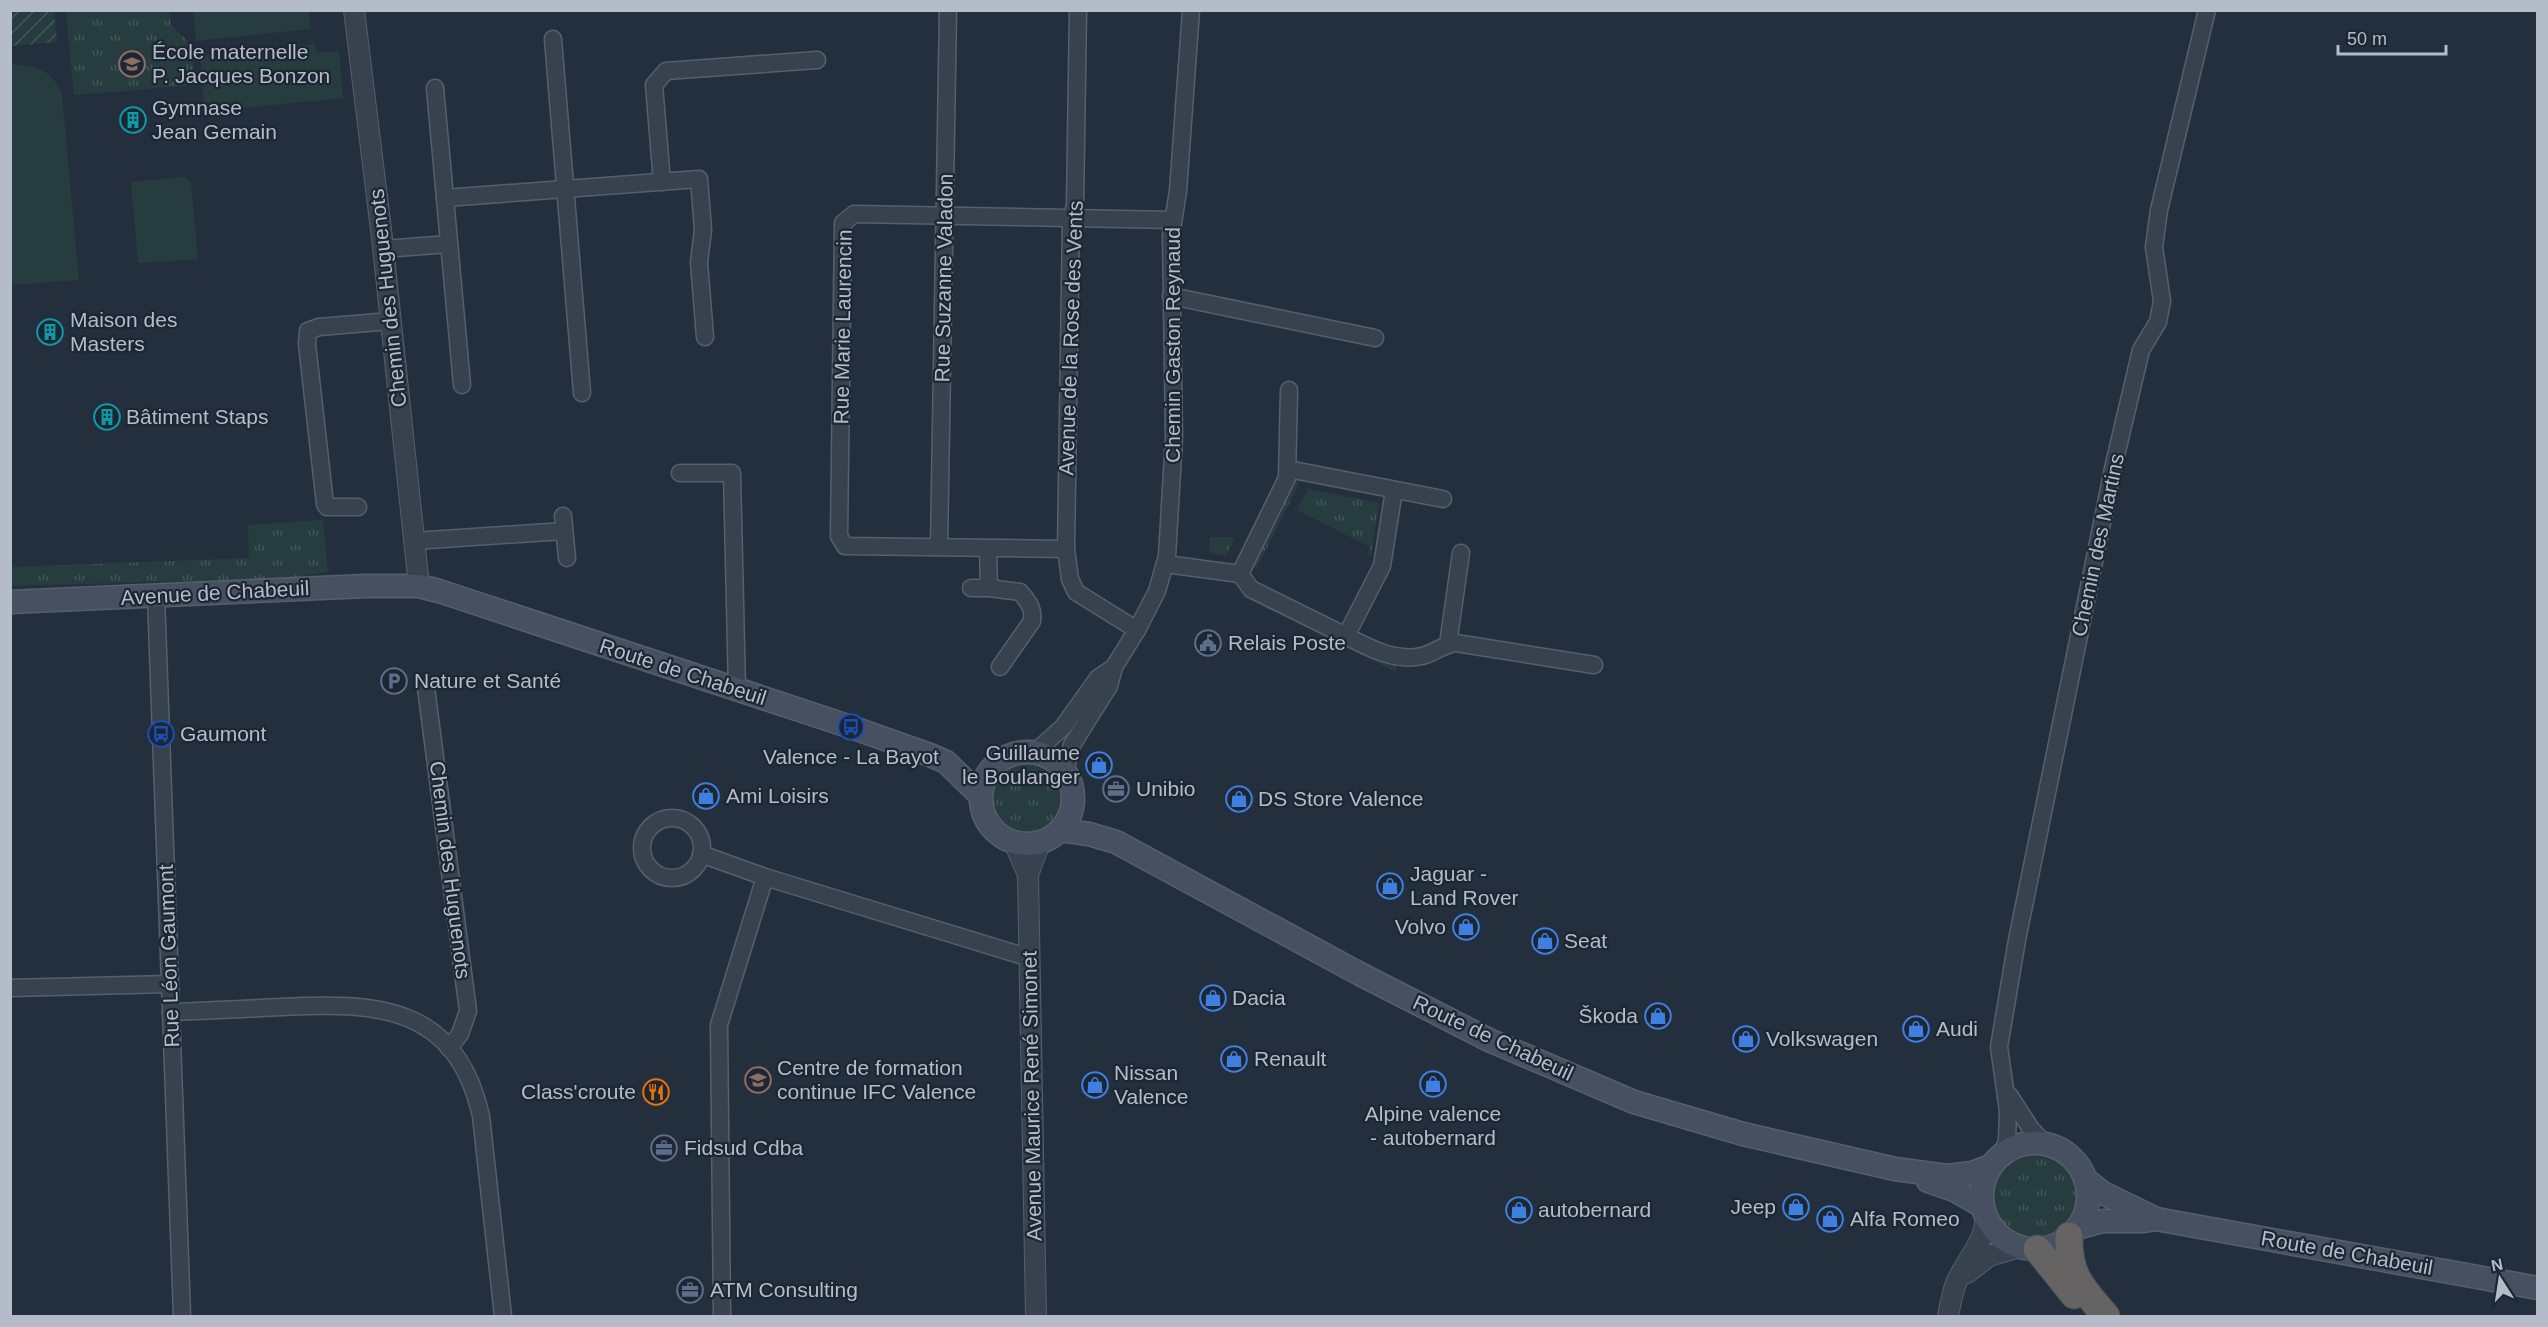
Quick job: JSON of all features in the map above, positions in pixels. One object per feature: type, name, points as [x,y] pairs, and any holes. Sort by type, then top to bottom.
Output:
[{"type":"highway","points":[[2073,1232],[2069,1255],[2073,1272],[2085,1293],[2106,1317]]},
{"type":"highway","points":[[2029,1248],[2092,1317]]},
{"type":"main road","name":"Avenue de Chabeuil","points":[[10,602],[366,586],[419,586]]},
{"type":"main road","name":"Route de Chabeuil","points":[[419,586],[851,727],[946,762],[996,762]]},
{"type":"main road","points":[[1021,751],[1035,752],[1057,762],[1065,771],[1073,792],[1073,804],[1060,830],[1040,842],[1027,844],[1014,842],[1005,839],[989,825],[980,805],[982,783],[996,762],[1021,751]]},
{"type":"main road","name":"Route de Chabeuil","points":[[946,762],[980,795]]},
{"type":"main road","name":"Route de Chabeuil","points":[[1073,804],[1079,812],[1116,842],[1360,974],[1489,1040],[1542,1064],[1634,1102],[1743,1134],[1895,1169]]},
{"type":"main road","name":"Route de Chabeuil","points":[[1060,830],[1089,834],[1116,842]]},
{"type":"main road","points":[[1895,1169],[1947,1176],[1972,1173],[2015,1147],[2029,1143],[2044,1143],[2070,1156],[2079,1166],[2085,1179],[2088,1196],[2085,1213],[2073,1232]]},
{"type":"main road","points":[[1984,1212],[1984,1179],[1996,1160]]},
{"type":"main road","points":[[1895,1169],[1954,1190],[1984,1212],[1994,1230],[2005,1240],[2029,1248],[2055,1245],[2073,1232],[2103,1221],[2156,1219]]},
{"type":"main road","points":[[2085,1179],[2103,1193],[2146,1212],[2156,1219]]},
{"type":"main road","name":"Route de Chabeuil","points":[[2156,1219],[2538,1288]]},
{"type":"street","name":"Chemin des Huguenots","points":[[354,10],[384,249],[419,586]]},
{"type":"street","name":"Rue Suzanne Valadon","points":[[939,546],[948,10]]},
{"type":"street","name":"Avenue de la Rose des Vents","points":[[1078,10],[1075,206],[1071,219],[1066,549],[1072,587],[1080,595],[1137,630]]},
{"type":"street","name":"Chemin Gaston Reynaud","points":[[1065,771],[1072,745],[1109,686],[1114,667],[1157,591],[1166,564],[1173,438],[1170,248],[1178,191],[1191,10]]},
{"type":"street","name":"Chemin des Martins","points":[[1996,1160],[2009,1126],[1999,1047],[2016,940],[2114,464],[2141,350],[2158,322],[2162,302],[2154,247],[2159,210],[2207,10]]},
{"type":"street","points":[[554,39],[582,393]]},
{"type":"street","points":[[662,182],[654,86],[666,71],[817,60]]},
{"type":"street","points":[[435,88],[462,386]]},
{"type":"street","points":[[445,198],[699,179],[703,230],[699,262],[705,337]]},
{"type":"street","name":"Rue Marie Laurencin","points":[[1066,549],[845,546],[840,536],[843,223],[854,214],[1173,220]]},
{"type":"street","points":[[384,249],[449,244]]},
{"type":"street","points":[[1171,296],[1375,338]]},
{"type":"street","points":[[358,507],[331,509],[325,504],[307,344],[308,331],[319,327],[391,321]]},
{"type":"street","points":[[1240,574],[1287,478],[1289,390]]},
{"type":"street","points":[[1288,469],[1443,500]]},
{"type":"street","points":[[680,473],[732,473],[737,690]]},
{"type":"street","points":[[1346,636],[1382,566],[1395,490]]},
{"type":"street","points":[[414,541],[563,524],[567,558]]},
{"type":"street","points":[[988,548],[989,588]]},
{"type":"street","points":[[1448,644],[1461,554]]},
{"type":"street","points":[[1166,564],[1240,574],[1251,589],[1381,653],[1402,657],[1422,656],[1448,644],[1594,665]]},
{"type":"street","points":[[971,588],[1020,591],[1031,607],[1032,621],[1000,667]]},
{"type":"street","name":"Rue Léon Gaumont","points":[[156,596],[182,1317]]},
{"type":"street","name":"Chemin Gaston Reynaud","points":[[1035,752],[1063,727],[1098,678],[1114,667]]},
{"type":"street","name":"Chemin des Huguenots","points":[[426,688],[468,1011],[460,1034],[449,1047]]},
{"type":"street","name":"Avenue Maurice René Simonet","points":[[1014,842],[1028,875]]},
{"type":"street","name":"Avenue Maurice René Simonet","points":[[1036,1317],[1028,875],[1040,842]]},
{"type":"street","points":[[701,854],[765,877],[1030,958]]},
{"type":"street","points":[[722,1317],[719,1025],[765,877]]},
{"type":"street","points":[[10,988],[170,984]]},
{"type":"street","points":[[171,1012],[338,1004],[374,1007],[399,1014],[425,1026],[449,1047],[465,1069],[475,1089],[481,1116],[503,1317]]},
{"type":"street","name":"Chemin des Martins","points":[[2004,1086],[2025,1120],[2044,1143]]},
{"type":"street","points":[[1948,1317],[1956,1282],[1979,1246],[1985,1232],[1984,1212]]},
{"type":"street","points":[[1956,1282],[1989,1256],[2029,1248]]},
{"type":"green space","points":[[11,10],[54,11],[57,42],[11,46]]},
{"type":"green space","name":"École maternelle P. Jacques Bonzon","points":[[66,11],[169,11],[171,25],[191,44],[195,85],[74,95]]},
{"type":"green space","points":[[193,11],[309,11],[311,29],[196,41]]},
{"type":"green space","points":[[315,44],[316,53],[339,51],[343,98],[205,112],[200,56]]},
{"type":"green space","points":[[11,64],[41,70],[53,79],[62,94],[79,280],[11,285]]},
{"type":"green space","points":[[184,177],[191,183],[198,259],[138,263],[131,182]]},
{"type":"green space","points":[[1299,480],[1257,568],[1252,565],[1293,484]]},
{"type":"green space","points":[[1308,489],[1379,503],[1371,556],[1367,554],[1370,547],[1297,510]]},
{"type":"green space","points":[[323,520],[328,572],[291,578],[11,586],[11,567],[249,558],[248,525]]},
{"type":"green space","points":[[1210,537],[1235,537],[1226,556],[1209,552]]},
{"type":"green space","points":[[1249,595],[1397,663],[1396,672],[1242,596]]},
{"type":"green space","points":[[1026,759],[1040,762],[1053,770],[1061,783],[1064,797],[1061,811],[1053,824],[1040,832],[1026,835],[1012,832],[999,824],[991,811],[988,797],[991,783],[999,770],[1012,762]]},
{"type":"green space","points":[[2035,1153],[2058,1160],[2070,1172],[2077,1195],[2070,1218],[2058,1230],[2035,1237],[2012,1230],[2000,1218],[1993,1195],[2000,1172],[2012,1160]]},
{"type":"place","name":"École maternelle P. Jacques Bonzon","points":[[132,64]]},
{"type":"place","name":"Gymnase Jean Gemain","points":[[133,120]]},
{"type":"place","name":"Maison des Masters","points":[[50,332]]},
{"type":"place","name":"Bâtiment Staps","points":[[107,417]]},
{"type":"place","name":"Relais Poste","points":[[1208,643]]},
{"type":"place","name":"Nature et Santé","points":[[394,681]]},
{"type":"place","name":"Valence - La Bayot","points":[[851,727]]},
{"type":"place","name":"Gaumont","points":[[161,734]]},
{"type":"place","name":"Guillaume le Boulanger","points":[[1099,765]]},
{"type":"place","name":"Unibio","points":[[1116,789]]},
{"type":"place","name":"Ami Loisirs","points":[[706,796]]},
{"type":"place","name":"DS Store Valence","points":[[1239,799]]},
{"type":"place","name":"Jaguar - Land Rover","points":[[1390,886]]},
{"type":"place","name":"Volvo","points":[[1466,927]]},
{"type":"place","name":"Seat","points":[[1545,941]]},
{"type":"place","name":"Dacia","points":[[1213,998]]},
{"type":"place","name":"Škoda","points":[[1658,1016]]},
{"type":"place","name":"Audi","points":[[1916,1029]]},
{"type":"place","name":"Volkswagen","points":[[1746,1039]]},
{"type":"place","name":"Renault","points":[[1234,1059]]},
{"type":"place","name":"Centre de formation continue IFC Valence","points":[[758,1080]]},
{"type":"place","name":"Alpine valence - autobernard","points":[[1433,1084]]},
{"type":"place","name":"Nissan Valence","points":[[1095,1085]]},
{"type":"place","name":"Class'croute","points":[[656,1092]]},
{"type":"place","name":"Fidsud Cdba","points":[[664,1148]]},
{"type":"place","name":"Jeep","points":[[1796,1207]]},
{"type":"place","name":"autobernard","points":[[1519,1210]]},
{"type":"place","name":"Alfa Romeo","points":[[1830,1219]]},
{"type":"place","name":"ATM Consulting","points":[[690,1290]]}]
